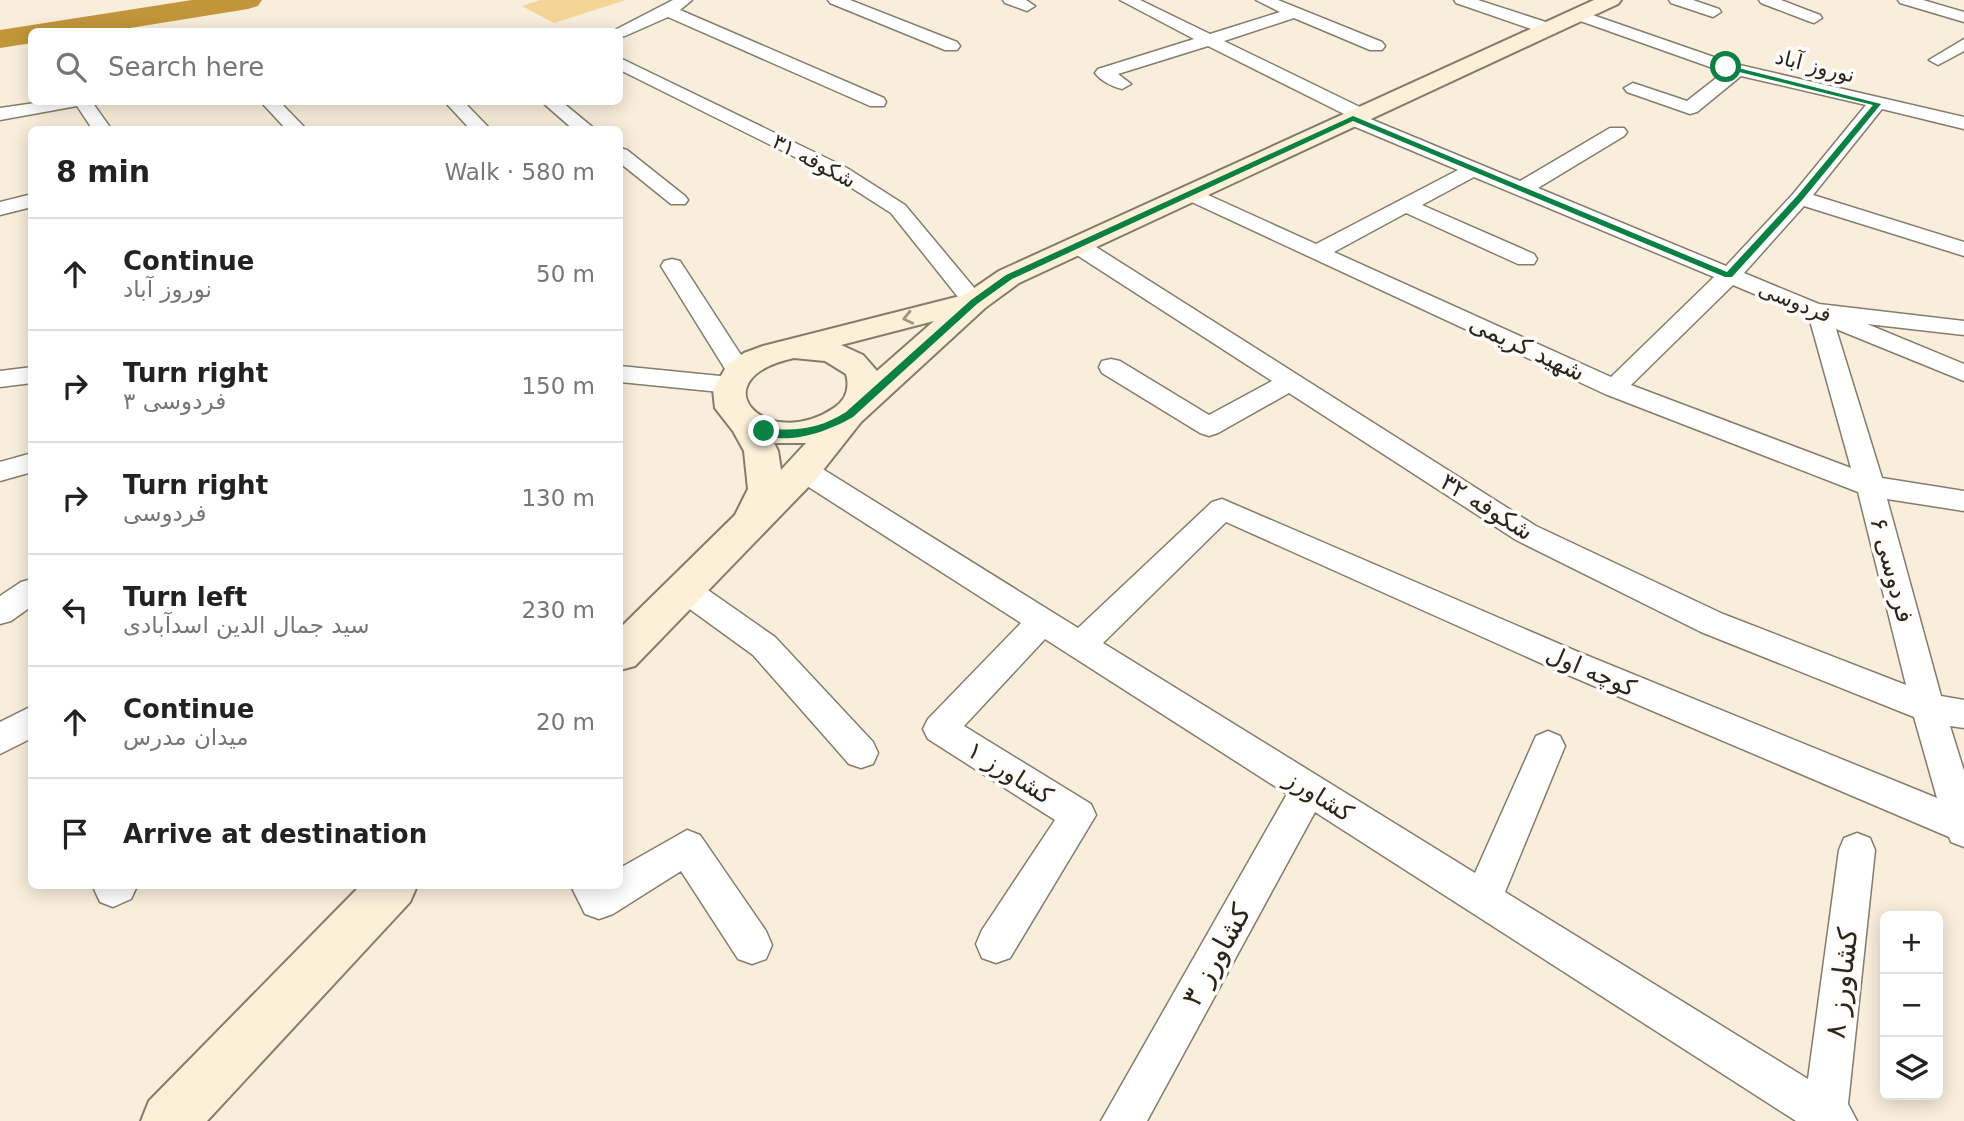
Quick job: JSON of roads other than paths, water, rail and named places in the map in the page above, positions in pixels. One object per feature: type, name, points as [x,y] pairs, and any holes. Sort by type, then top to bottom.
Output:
[{"type":"main road","points":[[746,424],[775,433],[810,432],[832,425],[849,414],[974,302],[1009,277],[1611,0]]},
{"type":"main road","points":[[794,348],[814,340],[974,302]]},
{"type":"main road","points":[[623,651],[803,470],[861,401],[865,387],[862,373],[851,361],[816,348],[794,348],[773,352],[754,360],[735,378],[728,399],[733,412],[746,424],[761,451],[766,489],[751,521]]},
{"type":"main road","points":[[169,1121],[390,889]]},
{"type":"street","points":[[623,30],[668,11],[684,0]]},
{"type":"street","points":[[836,0],[951,46]]},
{"type":"street","points":[[1011,0],[1027,6]]},
{"type":"street","points":[[1134,3],[1163,0]]},
{"type":"street","points":[[1264,0],[1376,46]]},
{"type":"street","points":[[1462,0],[1549,29]]},
{"type":"street","points":[[1677,0],[1713,12]]},
{"type":"street","points":[[1767,0],[1814,18]]},
{"type":"street","points":[[1906,0],[1964,17]]},
{"type":"street","name":"فردوسی","points":[[1134,3],[1357,117],[1474,169],[1964,373]]},
{"type":"street","points":[[668,11],[877,102]]},
{"type":"street","points":[[1122,84],[1104,73],[1294,13]]},
{"type":"street","name":"نوروز آباد","points":[[1578,15],[1737,70],[1964,123]]},
{"type":"street","points":[[1964,44],[1938,60],[1964,68]]},
{"type":"street","name":"شکوفه ۳۱","points":[[623,64],[840,172],[898,209],[974,302]]},
{"type":"street","points":[[1633,88],[1690,108],[1737,70]]},
{"type":"street","points":[[1614,388],[1728,275],[1800,198],[1877,104]]},
{"type":"street","points":[[0,114],[54,105]]},
{"type":"street","points":[[85,105],[100,126]]},
{"type":"street","points":[[274,105],[294,126]]},
{"type":"street","points":[[457,105],[478,126]]},
{"type":"street","points":[[555,105],[582,126]]},
{"type":"street","points":[[1522,189],[1617,132]]},
{"type":"street","points":[[623,156],[678,200]]},
{"type":"street","points":[[1317,252],[1474,169]]},
{"type":"street","name":"شهید کریمی","points":[[1190,194],[1614,388],[1870,486],[1964,501]]},
{"type":"street","points":[[1800,198],[1964,249]]},
{"type":"street","points":[[0,209],[28,201]]},
{"type":"street","points":[[1405,205],[1526,259]]},
{"type":"street","name":"شکوفه ۳۲","points":[[1077,246],[1526,533],[1712,623],[1928,708],[1964,714]]},
{"type":"street","points":[[672,265],[735,378]]},
{"type":"street","points":[[1819,311],[1964,328]]},
{"type":"street","name":"فردوسی ۶","points":[[1819,311],[1870,486],[1928,708],[1963,828]]},
{"type":"street","points":[[1111,367],[1209,426],[1290,382]]},
{"type":"street","points":[[623,374],[735,378]]},
{"type":"street","points":[[0,377],[28,375]]},
{"type":"street","points":[[0,472],[28,463]]},
{"type":"street","name":"کشاورز","points":[[803,470],[1830,1118]]},
{"type":"street","name":"کوچه اول","points":[[1081,645],[1222,509],[1564,660],[1963,828]]},
{"type":"street","points":[[684,589],[764,646],[861,753]]},
{"type":"street","points":[[0,612],[28,593]]},
{"type":"street","name":"کشاورز ۱","points":[[996,944],[1077,815],[940,729],[1042,622]]},
{"type":"street","points":[[0,739],[28,722]]},
{"type":"street","points":[[1483,900],[1548,746]]},
{"type":"street","name":"کشاورز ۳","points":[[1123,1121],[1309,789]]},
{"type":"street","points":[[623,886],[687,847],[752,945]]},
{"type":"street","name":"کشاورز ۸","points":[[1830,1118],[1857,850]]},
{"type":"street","points":[[592,889],[599,901],[619,889]]},
{"type":"waterway","points":[[70,28],[248,0]]},
{"type":"waterway","points":[[0,39],[28,35]]}]
